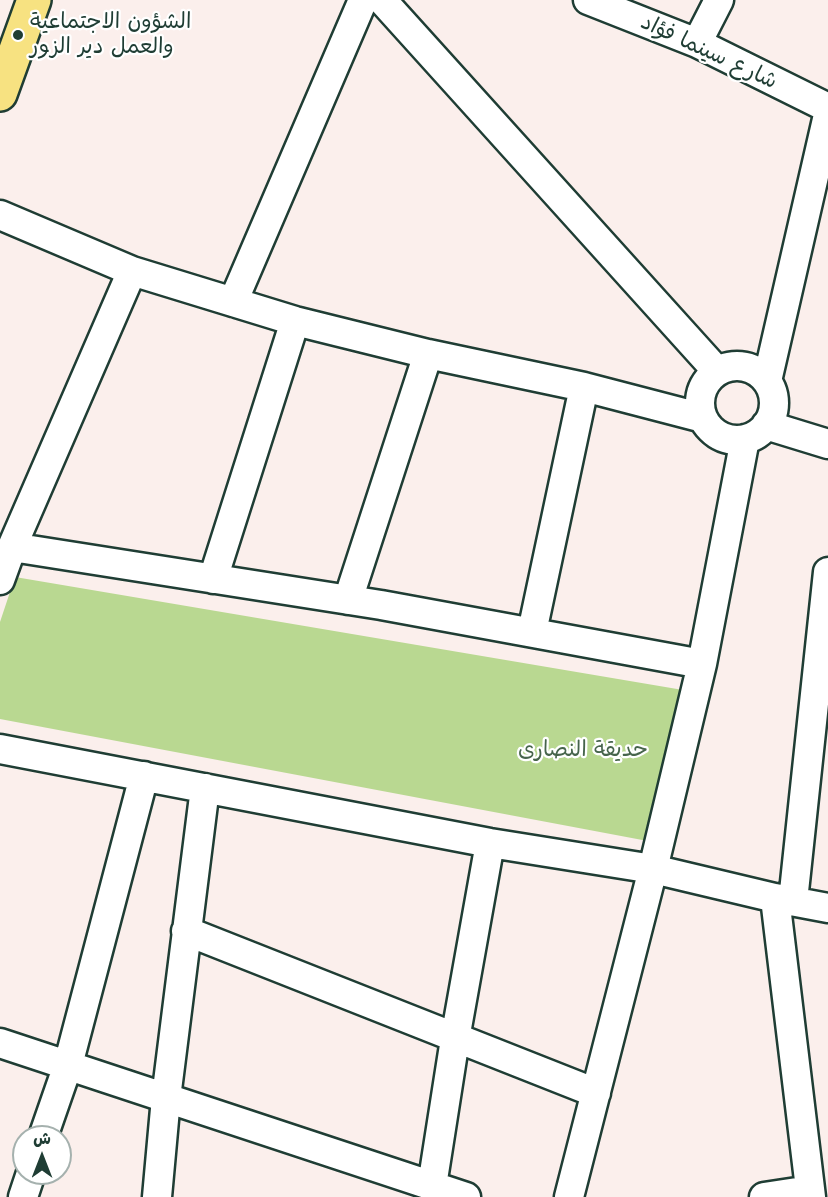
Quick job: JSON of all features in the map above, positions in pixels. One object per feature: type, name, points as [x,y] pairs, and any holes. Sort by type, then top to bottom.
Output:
[{"type":"main road","points":[[0,94],[34,0]]},
{"type":"street","points":[[233,302],[363,0]]},
{"type":"street","points":[[382,0],[717,371]]},
{"type":"street","name":"شارع سينما فؤاد","points":[[588,0],[697,43],[828,108]]},
{"type":"street","points":[[697,43],[719,0]]},
{"type":"street","points":[[767,381],[828,115]]},
{"type":"street","points":[[0,215],[132,271],[295,321],[428,354],[584,387],[703,418]]},
{"type":"street","points":[[0,580],[12,547],[132,271]]},
{"type":"street","points":[[213,579],[295,321]]},
{"type":"street","points":[[348,600],[428,354]]},
{"type":"street","points":[[569,1197],[653,869],[756,432],[772,415],[774,403],[767,381],[749,368],[728,367],[717,371],[703,387],[700,397],[703,418],[720,436],[733,439],[756,432],[828,444]]},
{"type":"street","points":[[532,632],[584,387]]},
{"type":"street","points":[[12,547],[348,600],[702,664]]},
{"type":"street","points":[[764,1197],[810,1194],[784,899],[828,572]]},
{"type":"street","points":[[0,748],[490,843],[653,869],[828,908]]},
{"type":"street","points":[[47,1125],[68,1065],[144,776]]},
{"type":"street","points":[[157,1197],[186,931],[206,788]]},
{"type":"street","points":[[432,1186],[455,1039],[490,843]]},
{"type":"street","points":[[186,931],[596,1093]]},
{"type":"street","points":[[0,1043],[466,1197]]},
{"type":"green space","name":"حديقة النصارى","points":[[15,577],[683,690],[653,842],[0,719],[0,622]]},
{"type":"place","name":"الشؤون الاجتماعية والعمل دير الزور","points":[[18,35]]}]
